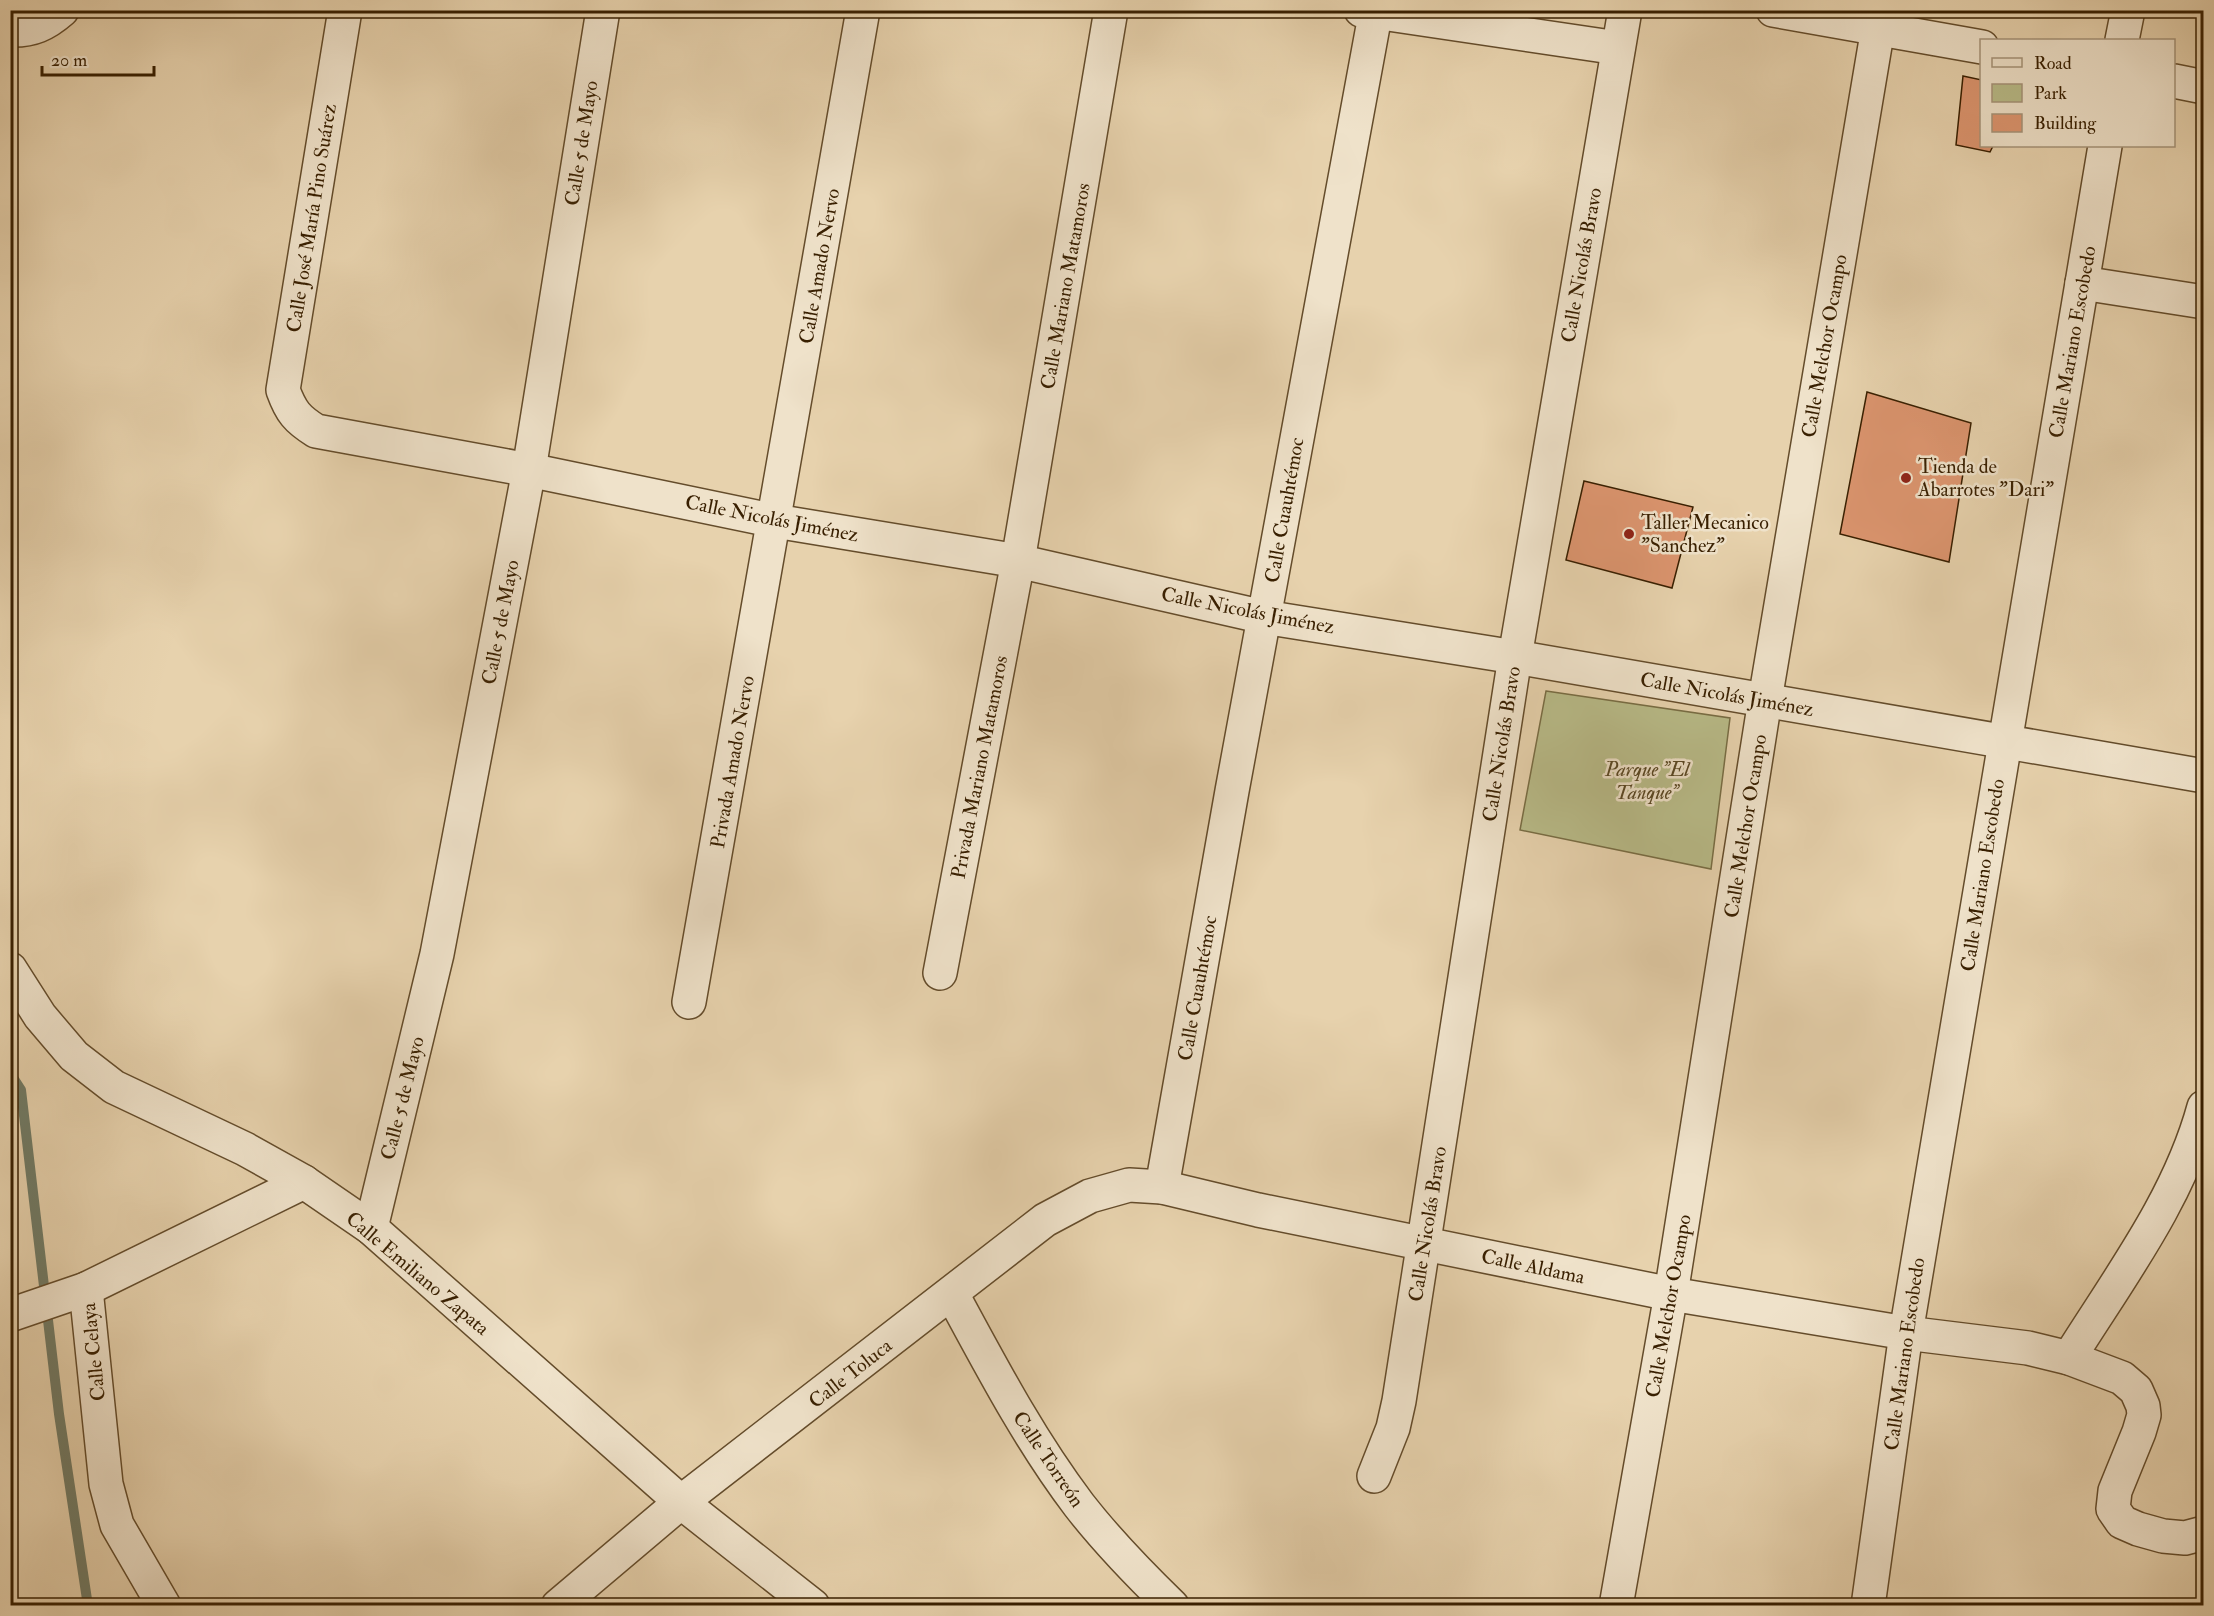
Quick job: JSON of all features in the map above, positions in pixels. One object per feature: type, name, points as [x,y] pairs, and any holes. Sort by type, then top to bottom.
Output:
[{"type":"street","points":[[10,30],[24,31],[48,23],[62,10]]},
{"type":"street","name":"Calle José María Pino Suárez","points":[[300,420],[289,406],[283,390],[345,10]]},
{"type":"street","name":"Calle 5 de Mayo","points":[[371,1228],[437,954],[529,470],[603,10]]},
{"type":"street","name":"Calle Amado Nervo","points":[[775,521],[863,10]]},
{"type":"street","name":"Calle Mariano Matamoros","points":[[1018,561],[1111,10]]},
{"type":"street","name":"Calle Nicolás Bravo","points":[[1374,1476],[1393,1428],[1515,657],[1625,10]]},
{"type":"street","points":[[1773,10],[1880,20],[1980,46]]},
{"type":"street","points":[[2122,39],[2128,10]]},
{"type":"street","points":[[1371,11],[1618,48]]},
{"type":"street","name":"Calle Cuauhtémoc","points":[[1162,1187],[1371,11]]},
{"type":"street","name":"Calle Melchor Ocampo","points":[[1616,1605],[1671,1294],[1765,700],[1880,20]]},
{"type":"street","points":[[2175,81],[2204,87]]},
{"type":"street","name":"Calle Mariano Escobedo","points":[[1868,1605],[1906,1333],[2105,147]]},
{"type":"street","points":[[2082,283],[2204,302]]},
{"type":"street","name":"Calle Nicolás Jiménez","points":[[300,420],[316,431],[529,470],[775,521],[1018,561],[1264,616],[2204,776]]},
{"type":"street","name":"Privada Amado Nervo","points":[[689,1002],[775,521]]},
{"type":"street","name":"Privada Mariano Matamoros","points":[[940,973],[1018,561]]},
{"type":"street","name":"Calle Emiliano Zapata","points":[[10,969],[40,1016],[74,1056],[114,1087],[245,1149],[303,1182],[371,1228],[681,1502],[813,1605]]},
{"type":"street","points":[[2069,1358],[2162,1210],[2185,1163],[2204,1107]]},
{"type":"street","name":"Calle Celaya","points":[[164,1605],[117,1525],[106,1484],[86,1289],[303,1182]]},
{"type":"street","name":"Calle Toluca","points":[[558,1605],[681,1502],[1045,1220],[1090,1196],[1129,1185],[1162,1187]]},
{"type":"street","name":"Calle Aldama","points":[[1162,1187],[1258,1210],[1671,1294],[1906,1333],[2028,1348],[2069,1358],[2122,1378],[2136,1390],[2143,1406],[2144,1415],[2139,1432],[2115,1491],[2113,1509],[2122,1522],[2163,1536],[2185,1538],[2204,1533]]},
{"type":"street","points":[[10,1315],[86,1289]]},
{"type":"street","name":"Calle Torreón","points":[[952,1294],[1000,1384],[1048,1463],[1080,1506],[1132,1567],[1172,1605]]},
{"type":"green space","name":"Parque \"El Tanque\"","points":[[1546,691],[1730,718],[1711,869],[1520,830]]},
{"type":"building","points":[[1963,76],[1980,80],[1980,147],[1992,147],[1990,152],[1956,145]]},
{"type":"building","name":"Tienda de Abarrotes \"Dari\"","points":[[1867,392],[1971,423],[1949,562],[1840,534]]},
{"type":"building","name":"Taller Mecanico \"Sanchez\"","points":[[1584,481],[1693,507],[1672,588],[1566,560]]},
{"type":"waterway","points":[[10,1073],[21,1090],[59,1414],[88,1606]]},
{"type":"place","name":"Tienda de Abarrotes \"Dari\"","points":[[1906,478]]},
{"type":"place","name":"Taller Mecanico \"Sanchez\"","points":[[1629,534]]}]
